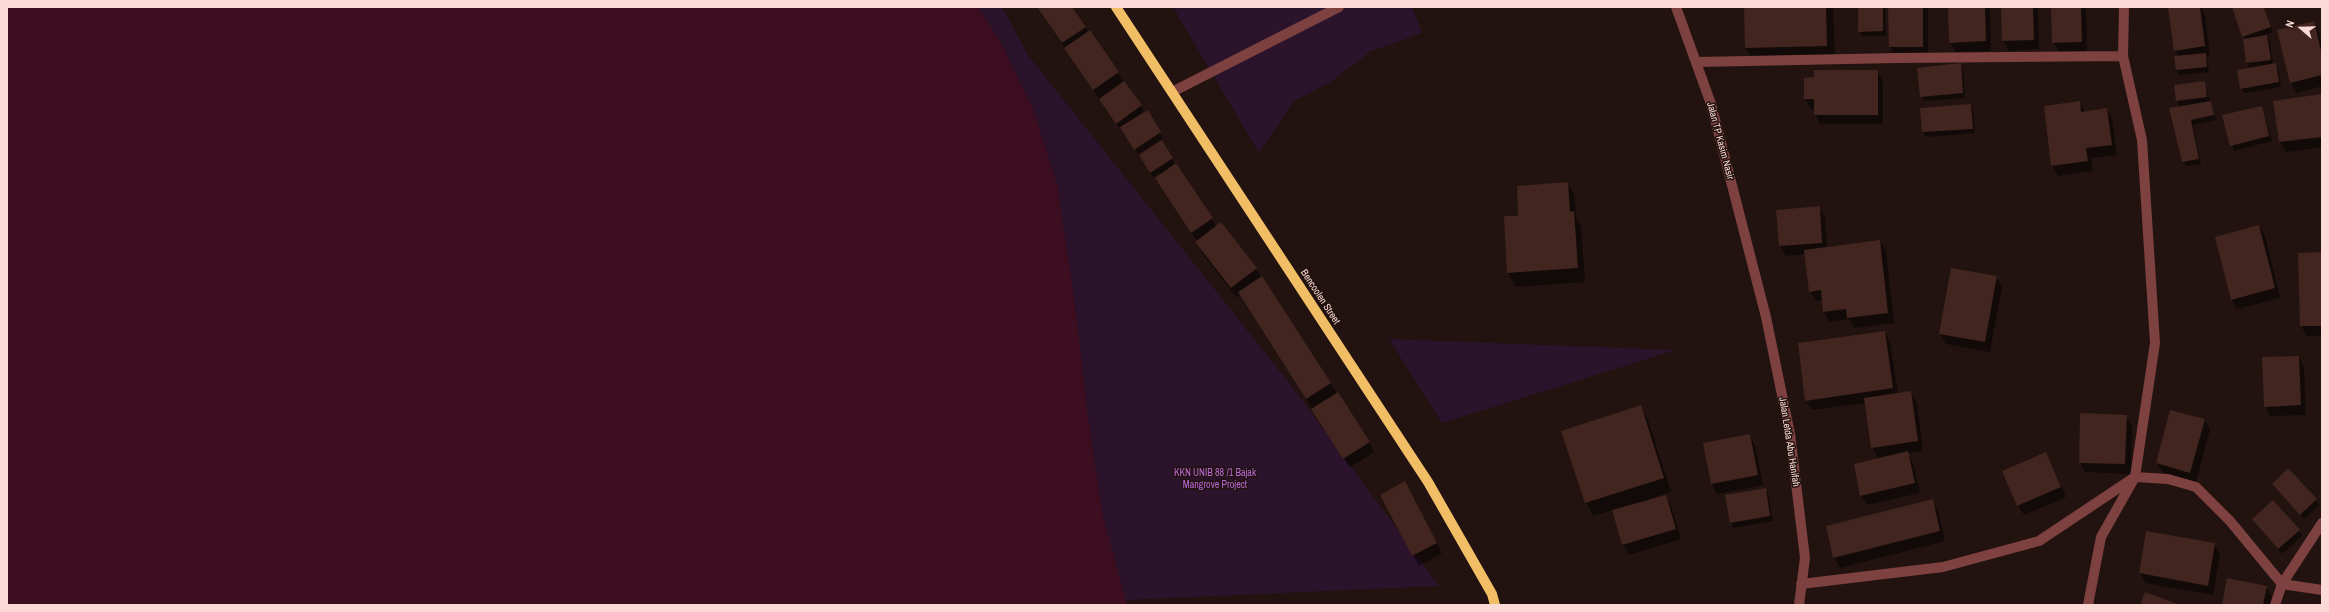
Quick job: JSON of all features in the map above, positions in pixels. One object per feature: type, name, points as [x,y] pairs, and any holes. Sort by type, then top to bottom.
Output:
[{"type":"main road","name":"Bencoolen Street","points":[[1116,7],[1428,482],[1492,594],[1495,605]]},
{"type":"street","points":[[1172,92],[1339,7]]},
{"type":"street","name":"Jalan TP Kasim Nasir","points":[[1676,7],[1697,62],[1710,104],[1755,278]]},
{"type":"street","points":[[2088,605],[2101,537],[2134,477],[2155,343],[2142,140],[2123,56],[2124,7]]},
{"type":"street","points":[[1697,62],[2123,56]]},
{"type":"street","name":"Jalan Letda Abu Hanifah","points":[[1755,278],[1766,317],[1790,434],[1805,558],[1801,584]]},
{"type":"street","points":[[1800,605],[1801,584],[1943,567],[2039,541],[2134,477],[2168,479],[2196,487],[2230,521],[2282,584],[2322,590]]},
{"type":"street","points":[[2275,605],[2282,584],[2322,523]]},
{"type":"green space","name":"KKN UNIB 88 /1 Bajak Mangrove Project","points":[[978,7],[1002,7],[1028,55],[1290,384],[1439,586],[1125,600],[1102,513],[1087,410],[1075,305],[1057,184],[1033,109],[1000,41]]},
{"type":"green space","points":[[1173,7],[1412,7],[1422,33],[1371,51],[1329,83],[1294,101],[1259,153]]},
{"type":"green space","points":[[1389,339],[1676,350],[1442,423]]},
{"type":"shaded area","points":[[7,7],[978,7],[1000,41],[1033,109],[1057,184],[1075,305],[1087,410],[1102,513],[1127,605],[7,605]]},
{"type":"building","points":[[1037,7],[1072,7],[1086,27],[1062,43]]},
{"type":"building","points":[[1744,7],[1826,7],[1827,46],[1745,48]]},
{"type":"building","points":[[1858,7],[1883,7],[1883,31],[1858,32]]},
{"type":"building","points":[[1888,7],[1923,7],[1923,47],[1889,47]]},
{"type":"building","points":[[1948,7],[1985,7],[1986,41],[1949,43]]},
{"type":"building","points":[[2001,7],[2033,7],[2034,40],[2002,41]]},
{"type":"building","points":[[2051,7],[2081,7],[2082,42],[2052,43]]},
{"type":"building","points":[[2200,7],[2205,46],[2174,51],[2168,8]]},
{"type":"building","points":[[2232,7],[2264,7],[2271,27],[2242,37]]},
{"type":"building","points":[[2314,21],[2322,55],[2322,75],[2290,83],[2277,30]]},
{"type":"building","points":[[1090,30],[1119,72],[1093,90],[1064,48]]},
{"type":"building","points":[[2267,35],[2271,60],[2246,63],[2243,39]]},
{"type":"building","points":[[2206,53],[2207,67],[2176,70],[2174,56]]},
{"type":"building","points":[[1961,63],[1963,93],[1920,97],[1917,68]]},
{"type":"building","points":[[2276,63],[2279,82],[2240,89],[2237,70]]},
{"type":"building","points":[[1814,70],[1878,70],[1878,115],[1814,115],[1814,99],[1804,99],[1804,78],[1814,77]]},
{"type":"building","points":[[1124,81],[1142,105],[1116,124],[1099,99]]},
{"type":"building","points":[[2205,81],[2207,97],[2176,101],[2174,85]]},
{"type":"building","points":[[2322,94],[2322,137],[2279,142],[2273,101]]},
{"type":"building","points":[[2080,101],[2081,112],[2107,108],[2112,145],[2086,148],[2088,161],[2051,166],[2044,106]]},
{"type":"building","points":[[2211,101],[2214,115],[2191,120],[2199,159],[2182,162],[2169,108]]},
{"type":"building","points":[[1971,104],[1973,129],[1922,132],[1920,108]]},
{"type":"building","points":[[2262,106],[2269,136],[2230,146],[2222,115]]},
{"type":"building","points":[[1148,110],[1161,132],[1134,150],[1120,127]]},
{"type":"building","points":[[1162,140],[1173,158],[1150,173],[1139,155]]},
{"type":"building","points":[[1176,163],[1213,218],[1191,233],[1155,178]]},
{"type":"building","points":[[1568,182],[1570,212],[1574,211],[1578,268],[1507,273],[1504,216],[1518,216],[1517,186]]},
{"type":"building","points":[[1820,206],[1822,243],[1779,246],[1776,210]]},
{"type":"building","points":[[1221,222],[1257,268],[1231,288],[1195,242]]},
{"type":"building","points":[[2259,225],[2275,288],[2231,300],[2215,237]]},
{"type":"building","points":[[1880,240],[1888,313],[1847,318],[1846,309],[1823,312],[1821,290],[1809,292],[1804,250]]},
{"type":"building","points":[[2322,252],[2322,326],[2300,326],[2298,253]]},
{"type":"building","points":[[1951,268],[1997,276],[1985,342],[1939,334]]},
{"type":"building","points":[[1262,276],[1331,383],[1306,399],[1238,292]]},
{"type":"building","points":[[1885,331],[1893,388],[1805,401],[1798,343]]},
{"type":"building","points":[[2299,356],[2301,405],[2264,407],[2262,357]]},
{"type":"building","points":[[1911,391],[1918,441],[1871,448],[1864,398]]},
{"type":"building","points":[[1338,392],[1370,442],[1343,459],[1311,409]]},
{"type":"building","points":[[1641,405],[1664,478],[1585,503],[1561,431]]},
{"type":"building","points":[[2170,410],[2205,419],[2190,473],[2156,463]]},
{"type":"building","points":[[2080,413],[2127,415],[2125,464],[2079,463]]},
{"type":"building","points":[[1750,434],[1758,475],[1711,484],[1703,443]]},
{"type":"building","points":[[1908,451],[1915,483],[1860,496],[1854,464]]},
{"type":"building","points":[[2046,452],[2061,487],[2017,506],[2002,471]]},
{"type":"building","points":[[2288,468],[2317,499],[2300,515],[2272,484]]},
{"type":"building","points":[[1405,481],[1437,543],[1412,556],[1380,495]]},
{"type":"building","points":[[1766,488],[1770,516],[1730,523],[1725,495]]},
{"type":"building","points":[[1666,495],[1676,529],[1622,545],[1612,510]]},
{"type":"building","points":[[1933,499],[1940,531],[1833,558],[1826,526]]},
{"type":"building","points":[[2273,500],[2300,530],[2278,549],[2252,519]]},
{"type":"building","points":[[2146,531],[2215,543],[2208,586],[2139,573]]},
{"type":"building","points":[[2227,578],[2267,586],[2263,605],[2222,605]]},
{"type":"building","points":[[2145,592],[2180,605],[2140,605]]}]
